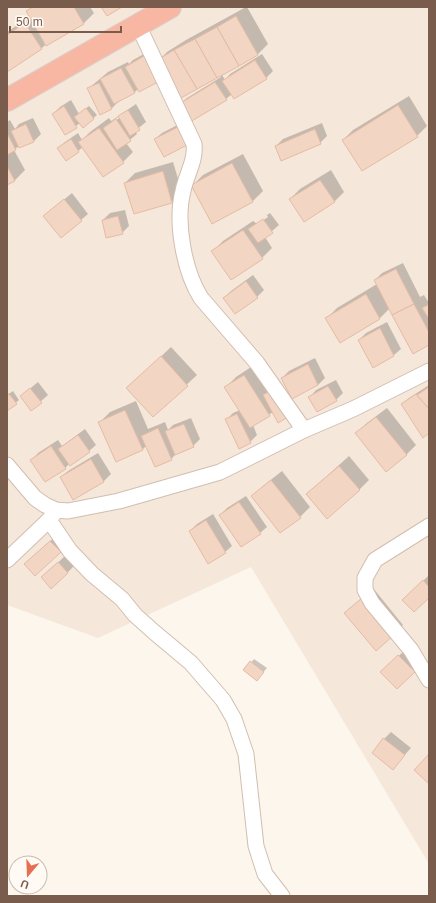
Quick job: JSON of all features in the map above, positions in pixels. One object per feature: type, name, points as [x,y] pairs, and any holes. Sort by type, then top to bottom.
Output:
[{"type":"highway","points":[[7,100],[170,7]]},
{"type":"street","points":[[138,25],[194,144],[195,152],[193,161],[182,192],[180,222],[181,239],[195,288],[201,298],[257,363],[304,430]]},
{"type":"street","points":[[7,560],[52,515],[119,501],[220,472],[304,430],[353,409],[429,371]]},
{"type":"street","points":[[7,465],[35,498],[45,505],[52,515],[70,551],[92,574],[122,599],[145,623],[191,663],[223,700],[234,719],[246,754],[256,846],[265,874],[282,896]]},
{"type":"street","points":[[429,526],[375,560],[365,578],[365,590],[372,603],[411,650],[429,680]]},
{"type":"shaded area","points":[[7,7],[429,7],[429,864],[251,567],[98,638],[7,605]]},
{"type":"building","points":[[33,7],[74,7],[84,24],[46,46],[26,11]]},
{"type":"building","points":[[101,7],[122,7],[107,16]]},
{"type":"building","points":[[236,16],[258,55],[239,66],[217,27]]},
{"type":"building","points":[[25,23],[42,49],[7,72],[7,35]]},
{"type":"building","points":[[217,27],[239,66],[217,78],[195,39]]},
{"type":"building","points":[[195,39],[217,78],[197,89],[174,50]]},
{"type":"building","points":[[174,50],[197,89],[181,98],[159,59]]},
{"type":"building","points":[[144,56],[158,82],[139,92],[125,67]]},
{"type":"building","points":[[255,60],[267,79],[234,99],[222,81]]},
{"type":"building","points":[[121,68],[135,93],[114,104],[100,79]]},
{"type":"building","points":[[215,82],[227,100],[190,122],[179,104]]},
{"type":"building","points":[[99,83],[112,109],[100,115],[87,88]]},
{"type":"building","points":[[398,105],[418,137],[362,171],[342,140]]},
{"type":"building","points":[[64,106],[77,128],[65,135],[52,114]]},
{"type":"building","points":[[86,108],[94,119],[83,128],[74,117]]},
{"type":"building","points":[[128,110],[140,130],[130,136],[118,116]]},
{"type":"building","points":[[116,119],[131,141],[117,150],[103,128]]},
{"type":"building","points":[[26,124],[34,142],[19,148],[11,131]]},
{"type":"building","points":[[180,126],[189,144],[164,157],[154,139]]},
{"type":"building","points":[[99,128],[124,163],[103,177],[78,142]]},
{"type":"building","points":[[315,129],[321,144],[281,161],[275,146]]},
{"type":"building","points":[[7,133],[16,150],[7,155]]},
{"type":"building","points":[[71,139],[79,152],[66,161],[57,148]]},
{"type":"building","points":[[232,163],[253,202],[212,224],[191,185]]},
{"type":"building","points":[[7,166],[15,181],[7,185]]},
{"type":"building","points":[[163,171],[172,203],[134,214],[124,183]]},
{"type":"building","points":[[320,180],[335,202],[304,222],[289,199]]},
{"type":"building","points":[[64,199],[82,221],[61,238],[43,216]]},
{"type":"building","points":[[118,216],[123,234],[106,238],[102,220]]},
{"type":"building","points":[[263,219],[273,233],[258,243],[248,229]]},
{"type":"building","points":[[243,230],[263,259],[231,280],[211,251]]},
{"type":"building","points":[[396,269],[414,304],[392,315],[374,280]]},
{"type":"building","points":[[246,281],[258,298],[235,314],[223,298]]},
{"type":"building","points":[[366,294],[380,319],[340,343],[325,318]]},
{"type":"building","points":[[414,304],[429,332],[429,345],[413,354],[392,315]]},
{"type":"building","points":[[429,304],[429,319],[422,308]]},
{"type":"building","points":[[380,328],[394,356],[373,368],[358,340]]},
{"type":"building","points":[[161,356],[188,386],[153,417],[126,388]]},
{"type":"building","points":[[308,364],[318,385],[292,399],[281,378]]},
{"type":"building","points":[[244,375],[270,416],[250,428],[224,387]]},
{"type":"building","points":[[328,386],[337,401],[317,412],[308,397]]},
{"type":"building","points":[[429,387],[429,409],[417,395]]},
{"type":"building","points":[[30,388],[42,403],[31,411],[20,396]]},
{"type":"building","points":[[273,389],[288,417],[278,423],[263,395]]},
{"type":"building","points":[[9,394],[17,404],[7,411],[7,395]]},
{"type":"building","points":[[416,394],[429,409],[429,433],[423,438],[401,404]]},
{"type":"building","points":[[125,410],[143,450],[116,462],[98,422]]},
{"type":"building","points":[[237,414],[251,443],[239,449],[225,419]]},
{"type":"building","points":[[376,417],[407,455],[386,472],[355,433]]},
{"type":"building","points":[[184,424],[194,447],[175,455],[165,431]]},
{"type":"building","points":[[158,428],[172,460],[155,467],[141,436]]},
{"type":"building","points":[[78,435],[90,452],[70,466],[58,449]]},
{"type":"building","points":[[51,446],[66,469],[45,482],[30,460]]},
{"type":"building","points":[[91,459],[104,482],[73,500],[60,477]]},
{"type":"building","points":[[339,466],[360,490],[327,519],[306,494]]},
{"type":"building","points":[[271,480],[301,518],[280,533],[251,496]]},
{"type":"building","points":[[239,502],[261,534],[241,547],[219,515]]},
{"type":"building","points":[[206,520],[226,553],[208,564],[189,531]]},
{"type":"building","points":[[50,541],[61,552],[35,576],[24,564]]},
{"type":"building","points":[[58,562],[68,573],[51,589],[41,577]]},
{"type":"building","points":[[423,580],[429,587],[429,598],[414,612],[402,600]]},
{"type":"building","points":[[362,598],[394,635],[376,651],[344,613]]},
{"type":"building","points":[[398,655],[415,672],[397,689],[380,672]]},
{"type":"building","points":[[250,661],[264,672],[257,681],[243,670]]},
{"type":"building","points":[[383,738],[405,755],[393,770],[372,753]]},
{"type":"building","points":[[429,754],[429,784],[414,770]]}]
